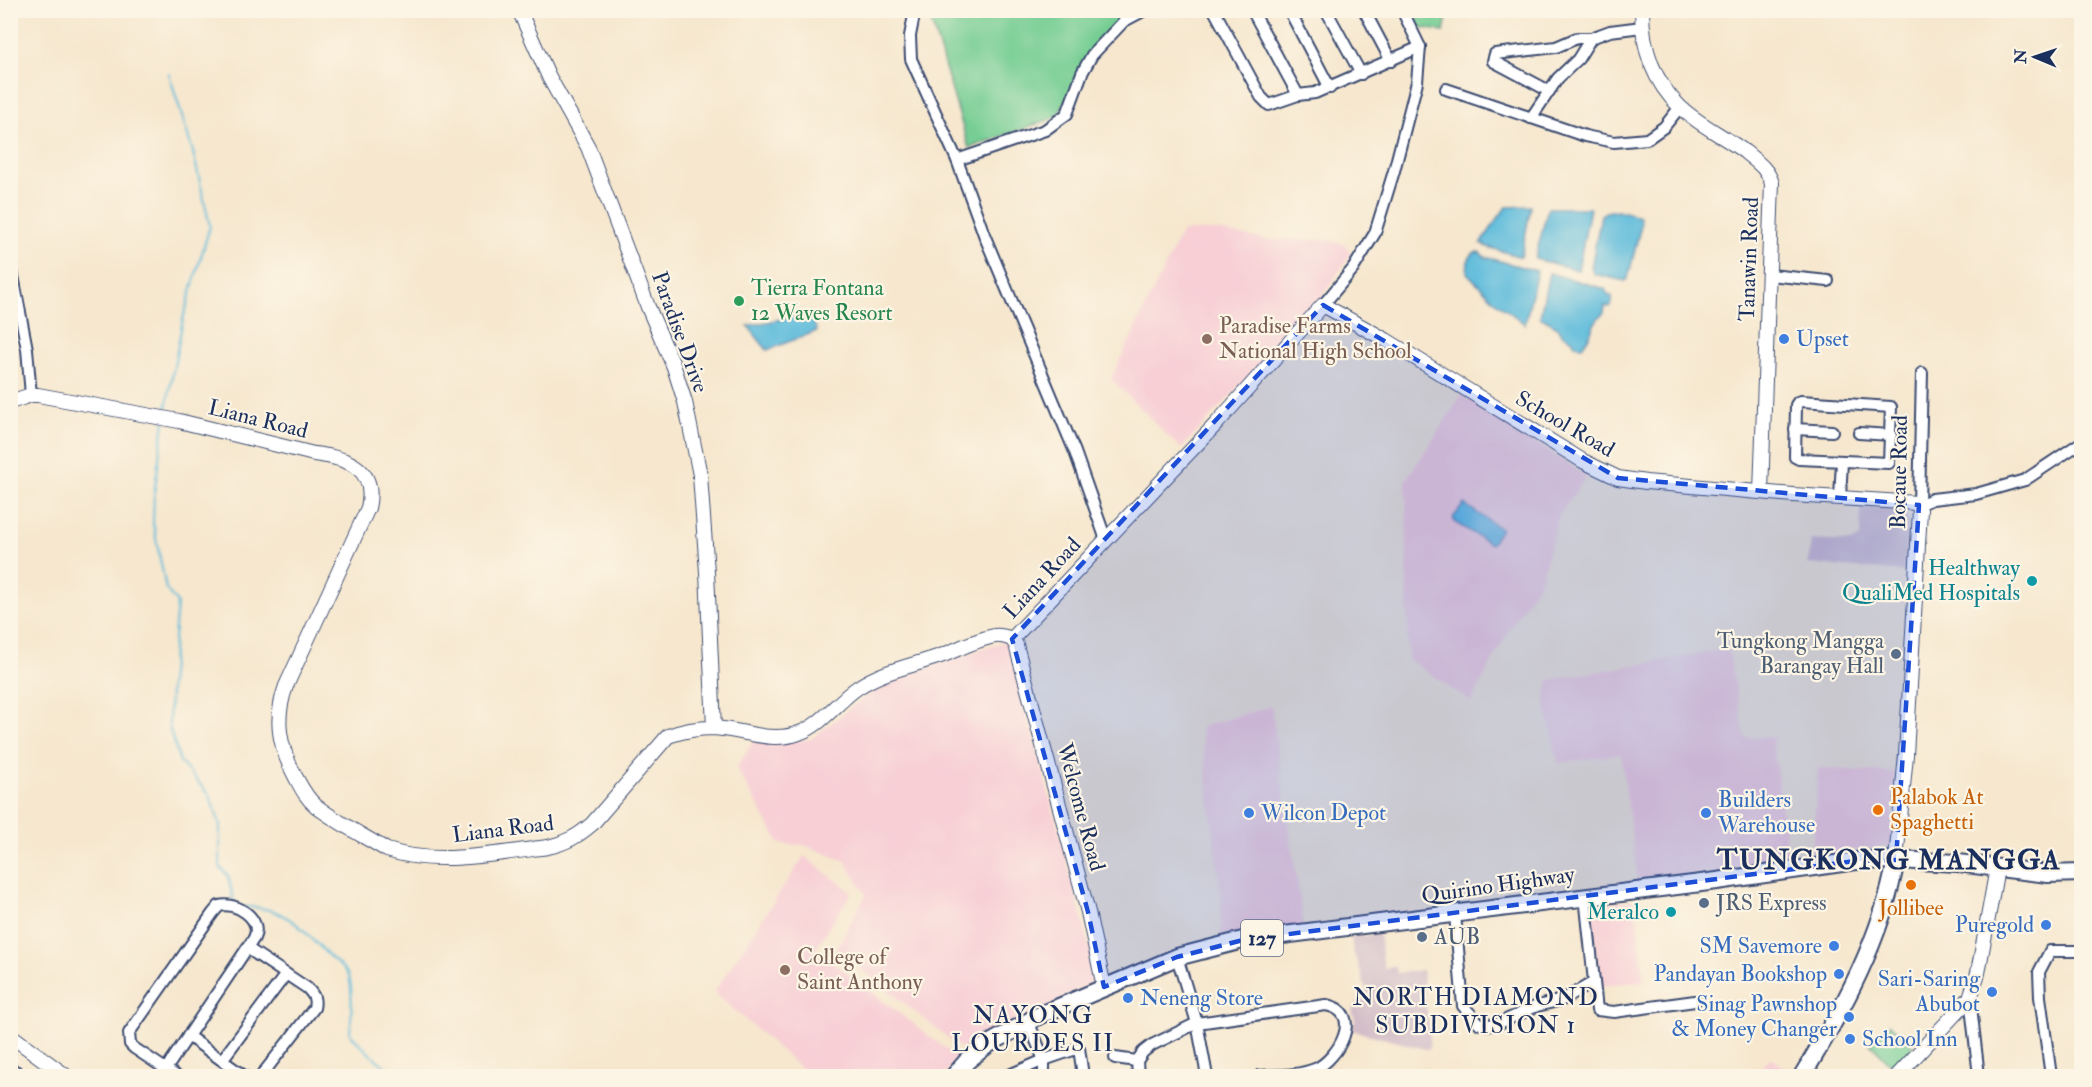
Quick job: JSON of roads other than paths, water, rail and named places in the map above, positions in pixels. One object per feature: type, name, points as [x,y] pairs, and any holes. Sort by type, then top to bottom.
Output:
[{"type":"main road","name":"Quirino Highway","points":[[954,1077],[967,1061],[987,1045],[1028,1022],[1176,957],[1243,940],[1717,881],[1856,861],[1896,860],[2048,874],[2082,873]]},
{"type":"main road","points":[[1802,1077],[1860,972],[1885,912],[1896,860]]},
{"type":"street","name":"Paradise Drive","points":[[519,10],[549,77],[588,147],[648,307],[674,367],[684,402],[700,476],[714,728]]},
{"type":"street","points":[[915,10],[910,36],[911,58],[957,160],[985,237],[1075,452],[1106,540]]},
{"type":"street","points":[[957,160],[1045,130],[1067,114],[1082,73],[1092,55],[1124,21],[1145,10]]},
{"type":"street","points":[[1214,10],[1261,97],[1269,105],[1298,94],[1309,95],[1330,87],[1420,47]]},
{"type":"street","points":[[1252,10],[1298,94]]},
{"type":"street","points":[[1289,10],[1330,87]]},
{"type":"street","points":[[1326,10],[1361,74]]},
{"type":"street","points":[[1364,10],[1391,61]]},
{"type":"street","points":[[1323,305],[1353,269],[1375,233],[1394,171],[1417,82],[1420,47],[1402,10]]},
{"type":"street","name":"Tanawin Road","points":[[1642,10],[1646,52],[1658,78],[1680,108],[1731,141],[1767,171],[1772,183],[1761,492]]},
{"type":"street","points":[[1549,91],[1493,61],[1495,54],[1556,48],[1577,38],[1591,38],[1610,31],[1642,27]]},
{"type":"street","points":[[1531,118],[1558,78],[1578,59],[1591,38]]},
{"type":"street","points":[[1446,89],[1585,136],[1614,142],[1647,139],[1664,127],[1680,108]]},
{"type":"street","points":[[10,260],[27,349],[31,395]]},
{"type":"street","points":[[1770,275],[1828,281]]},
{"type":"street","name":"Liana Road","points":[[10,402],[31,395],[179,421],[342,459],[357,467],[370,494],[368,508],[286,686],[281,702],[279,730],[285,757],[303,792],[315,805],[387,850],[413,856],[447,858],[548,847],[564,843],[579,835],[592,824],[668,736],[682,731],[714,728],[757,736],[798,734],[811,727],[855,689],[879,674],[940,656],[997,635],[1012,639],[1217,423],[1323,305]]},
{"type":"street","name":"School Road","points":[[1323,305],[1386,340],[1608,474],[1646,482],[1911,501],[1919,505]]},
{"type":"street","name":"Bocaue Road","points":[[1896,860],[1906,755],[1919,505],[1922,373]]},
{"type":"street","points":[[1798,402],[1891,407],[1888,463],[1798,459],[1795,457],[1795,429],[1798,402]]},
{"type":"street","points":[[1795,429],[1832,431]]},
{"type":"street","points":[[1859,433],[1891,435]]},
{"type":"street","points":[[1919,505],[1932,499],[1976,494],[2025,480],[2082,442]]},
{"type":"street","points":[[1840,497],[1842,462]]},
{"type":"street","name":"Welcome Road","points":[[1012,639],[1016,645],[1088,912],[1104,987]]},
{"type":"street","points":[[1979,1077],[1970,998],[1978,973],[1997,868]]},
{"type":"street","points":[[1585,896],[1597,1010],[1614,1012],[1695,1001]]},
{"type":"street","points":[[163,1073],[256,932],[256,925],[251,917],[232,905],[219,906],[129,1032],[130,1044],[134,1048],[163,1073],[176,1077]]},
{"type":"street","points":[[1455,914],[1463,1006],[1480,1024],[1495,1025],[1537,1006],[1563,1000],[1594,982]]},
{"type":"street","points":[[247,948],[313,994],[316,1001],[314,1008],[261,1077]]},
{"type":"street","points":[[2051,1077],[2040,997],[2039,972],[2050,951],[2082,951]]},
{"type":"street","points":[[1176,957],[1197,1023],[1207,1077]]},
{"type":"street","points":[[222,1060],[286,974]]},
{"type":"street","points":[[1897,1077],[1970,998]]},
{"type":"street","points":[[1138,1077],[1137,1060],[1152,1045],[1197,1023],[1326,1005],[1336,1007],[1344,1013],[1347,1022],[1346,1032],[1330,1060],[1316,1069],[1301,1073],[1259,1077]]},
{"type":"street","points":[[1028,1022],[1044,1060],[1044,1077]]},
{"type":"street","points":[[10,1035],[66,1077]]},
{"type":"street","points":[[188,1036],[244,1077]]},
{"type":"street","points":[[1007,1077],[1044,1060],[1079,1048],[1083,1077]]},
{"type":"street","points":[[1115,1058],[1137,1060]]},
{"type":"water","points":[[1531,206],[1521,257],[1481,243],[1506,207]]},
{"type":"water","points":[[1548,208],[1590,208],[1578,270],[1535,259]]},
{"type":"water","points":[[1617,210],[1640,216],[1641,225],[1628,278],[1625,281],[1594,274],[1591,268],[1601,215]]},
{"type":"water","points":[[1479,252],[1485,257],[1537,271],[1525,324],[1496,302],[1467,273],[1468,261],[1473,253]]},
{"type":"water","points":[[1549,273],[1605,289],[1608,295],[1612,296],[1610,307],[1605,306],[1604,313],[1596,321],[1582,346],[1575,345],[1573,340],[1562,334],[1558,327],[1540,317]]},
{"type":"water","points":[[810,313],[817,331],[767,350],[748,326]]},
{"type":"water","points":[[1464,504],[1501,529],[1491,544],[1454,522],[1453,518]]},
{"type":"waterway","points":[[165,414],[183,319],[210,226],[193,152],[169,74]]},
{"type":"waterway","points":[[164,422],[154,494],[153,523],[166,589],[177,603],[169,727],[180,762],[209,794],[220,824],[220,867],[228,876],[234,902]]},
{"type":"waterway","points":[[244,907],[271,910],[292,920],[344,970],[351,987],[350,1034],[372,1056],[398,1076]]},
{"type":"place","name":"Tierra Fontana 12 Waves Resort","points":[[739,301]]},
{"type":"place","name":"Paradise Farms National High School","points":[[1207,339]]},
{"type":"place","name":"Upset","points":[[1784,339]]},
{"type":"place","name":"Healthway QualiMed Hospitals","points":[[2032,581]]},
{"type":"place","name":"Tungkong Mangga Barangay Hall","points":[[1896,654]]},
{"type":"place","name":"Palabok At Spaghetti","points":[[1878,810]]},
{"type":"place","name":"Wilcon Depot","points":[[1249,813]]},
{"type":"place","name":"Builders Warehouse","points":[[1706,813]]},
{"type":"place","name":"Jollibee","points":[[1911,885]]},
{"type":"place","name":"JRS Express","points":[[1704,903]]},
{"type":"place","name":"Meralco","points":[[1671,912]]},
{"type":"place","name":"Puregold","points":[[2046,925]]},
{"type":"place","name":"AUB","points":[[1422,937]]},
{"type":"place","name":"SM Savemore","points":[[1834,946]]},
{"type":"place","name":"College of Saint Anthony","points":[[785,970]]},
{"type":"place","name":"Pandayan Bookshop","points":[[1839,974]]},
{"type":"place","name":"Sari-Saring Abubot","points":[[1992,992]]},
{"type":"place","name":"Neneng Store","points":[[1128,998]]},
{"type":"place","name":"Sinag Pawnshop & Money Changer","points":[[1849,1017]]},
{"type":"place","name":"School Inn","points":[[1850,1039]]},
{"type":"district","name":"TUNGKONG MANGGA","points":[[1889,860]]},
{"type":"district","name":"NORTH DIAMOND SUBDIVISION 1","points":[[1476,1011]]},
{"type":"district","name":"NAYONG LOURDES II","points":[[1033,1029]]}]
